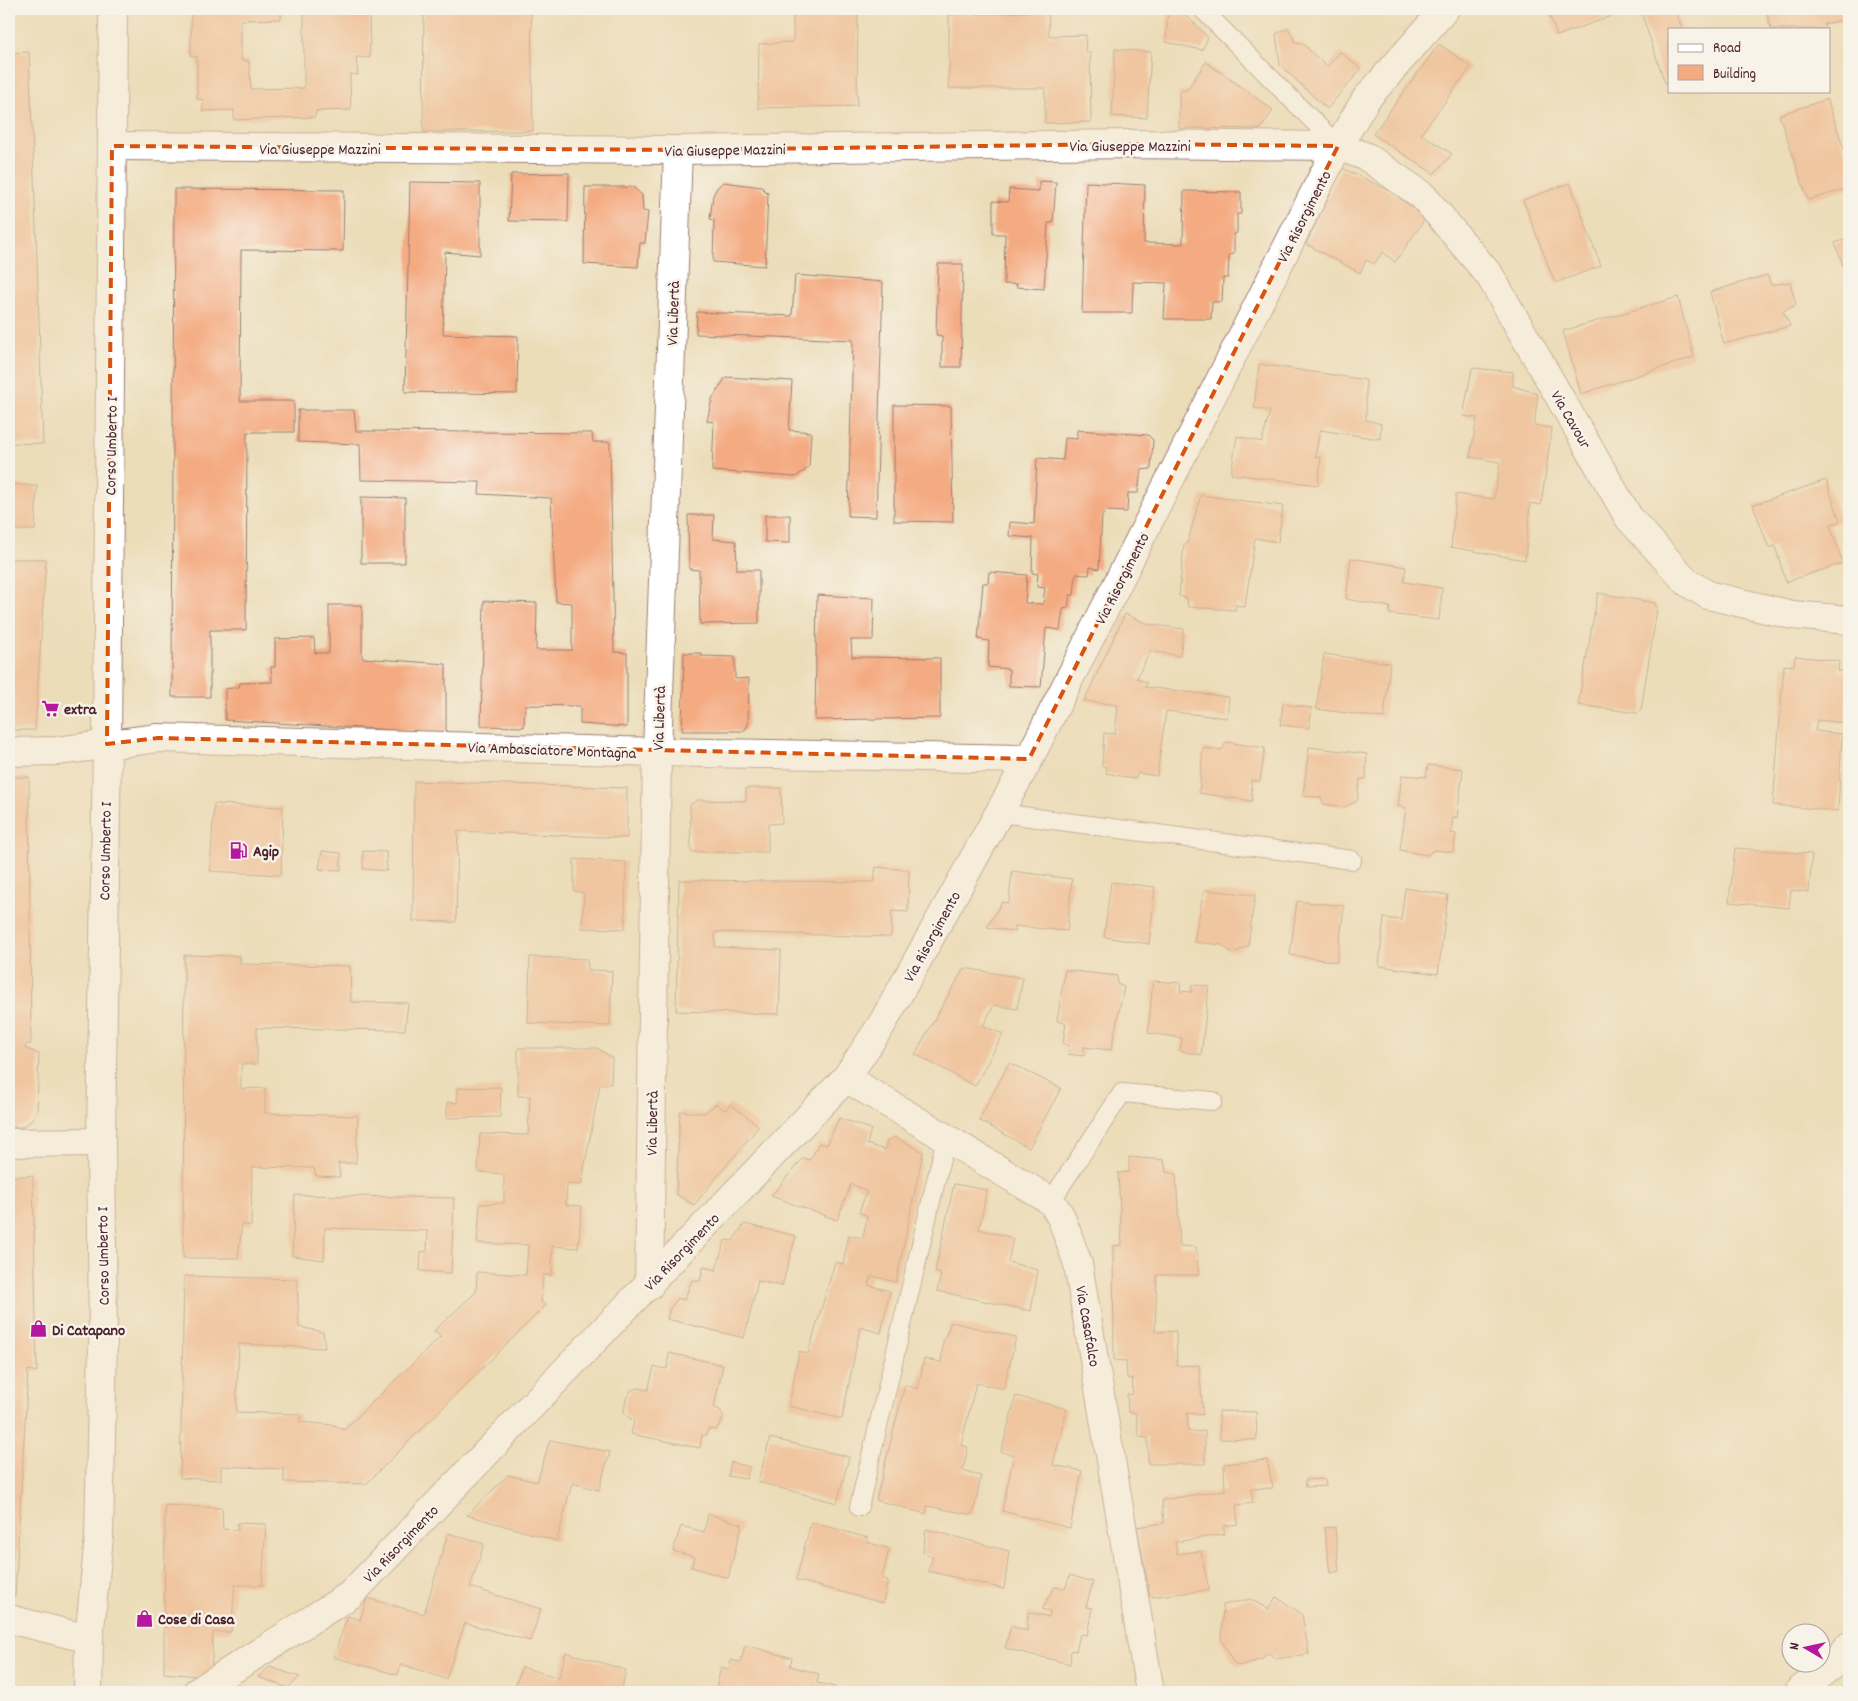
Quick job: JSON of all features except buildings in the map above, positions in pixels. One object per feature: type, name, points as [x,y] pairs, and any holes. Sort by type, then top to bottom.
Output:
[{"type":"street","name":"Corso Umberto I","points":[[88,1692],[89,1639],[99,1527],[103,1340],[100,1142],[107,744],[113,9]]},
{"type":"street","name":"Via Risorgimento","points":[[197,1692],[350,1594],[649,1286],[846,1078],[882,1024],[1000,813],[1338,146],[1366,99],[1446,9]]},
{"type":"street","name":"Via Giuseppe Mazzini","points":[[112,146],[678,150],[1131,144],[1338,146]]},
{"type":"street","name":"Via Cavour","points":[[1338,146],[1367,157],[1423,196],[1490,276],[1629,518],[1687,582],[1708,595],[1792,616],[1849,620]]},
{"type":"street","name":"Via Libertà","points":[[649,1286],[657,752],[678,150]]},
{"type":"street","name":"Via Ambasciatore Montagna","points":[[9,752],[57,751],[158,738],[657,752],[1029,758]]},
{"type":"street","name":"Via Casafalco","points":[[846,1078],[1051,1201],[1061,1217],[1078,1264],[1150,1692]]},
{"type":"street","points":[[9,1143],[100,1142]]},
{"type":"street","points":[[9,1620],[89,1639]]},
{"type":"street","points":[[1798,1692],[1832,1665],[1849,1646]]},
{"type":"lane","points":[[1202,9],[1338,146]]},
{"type":"lane","points":[[1000,813],[1352,860]]},
{"type":"lane","points":[[1051,1201],[1122,1094],[1213,1101]]},
{"type":"lane","points":[[859,1507],[946,1138]]},
{"type":"highlighted area","points":[[1131,144],[1338,146],[1029,759],[158,738],[107,744],[112,146],[678,150]]},
{"type":"place","name":"extra","points":[[50,708]]},
{"type":"place","name":"Agip","points":[[239,850]]},
{"type":"place","name":"Di Catapano","points":[[38,1329]]},
{"type":"place","name":"Cose di Casa","points":[[144,1618]]}]
